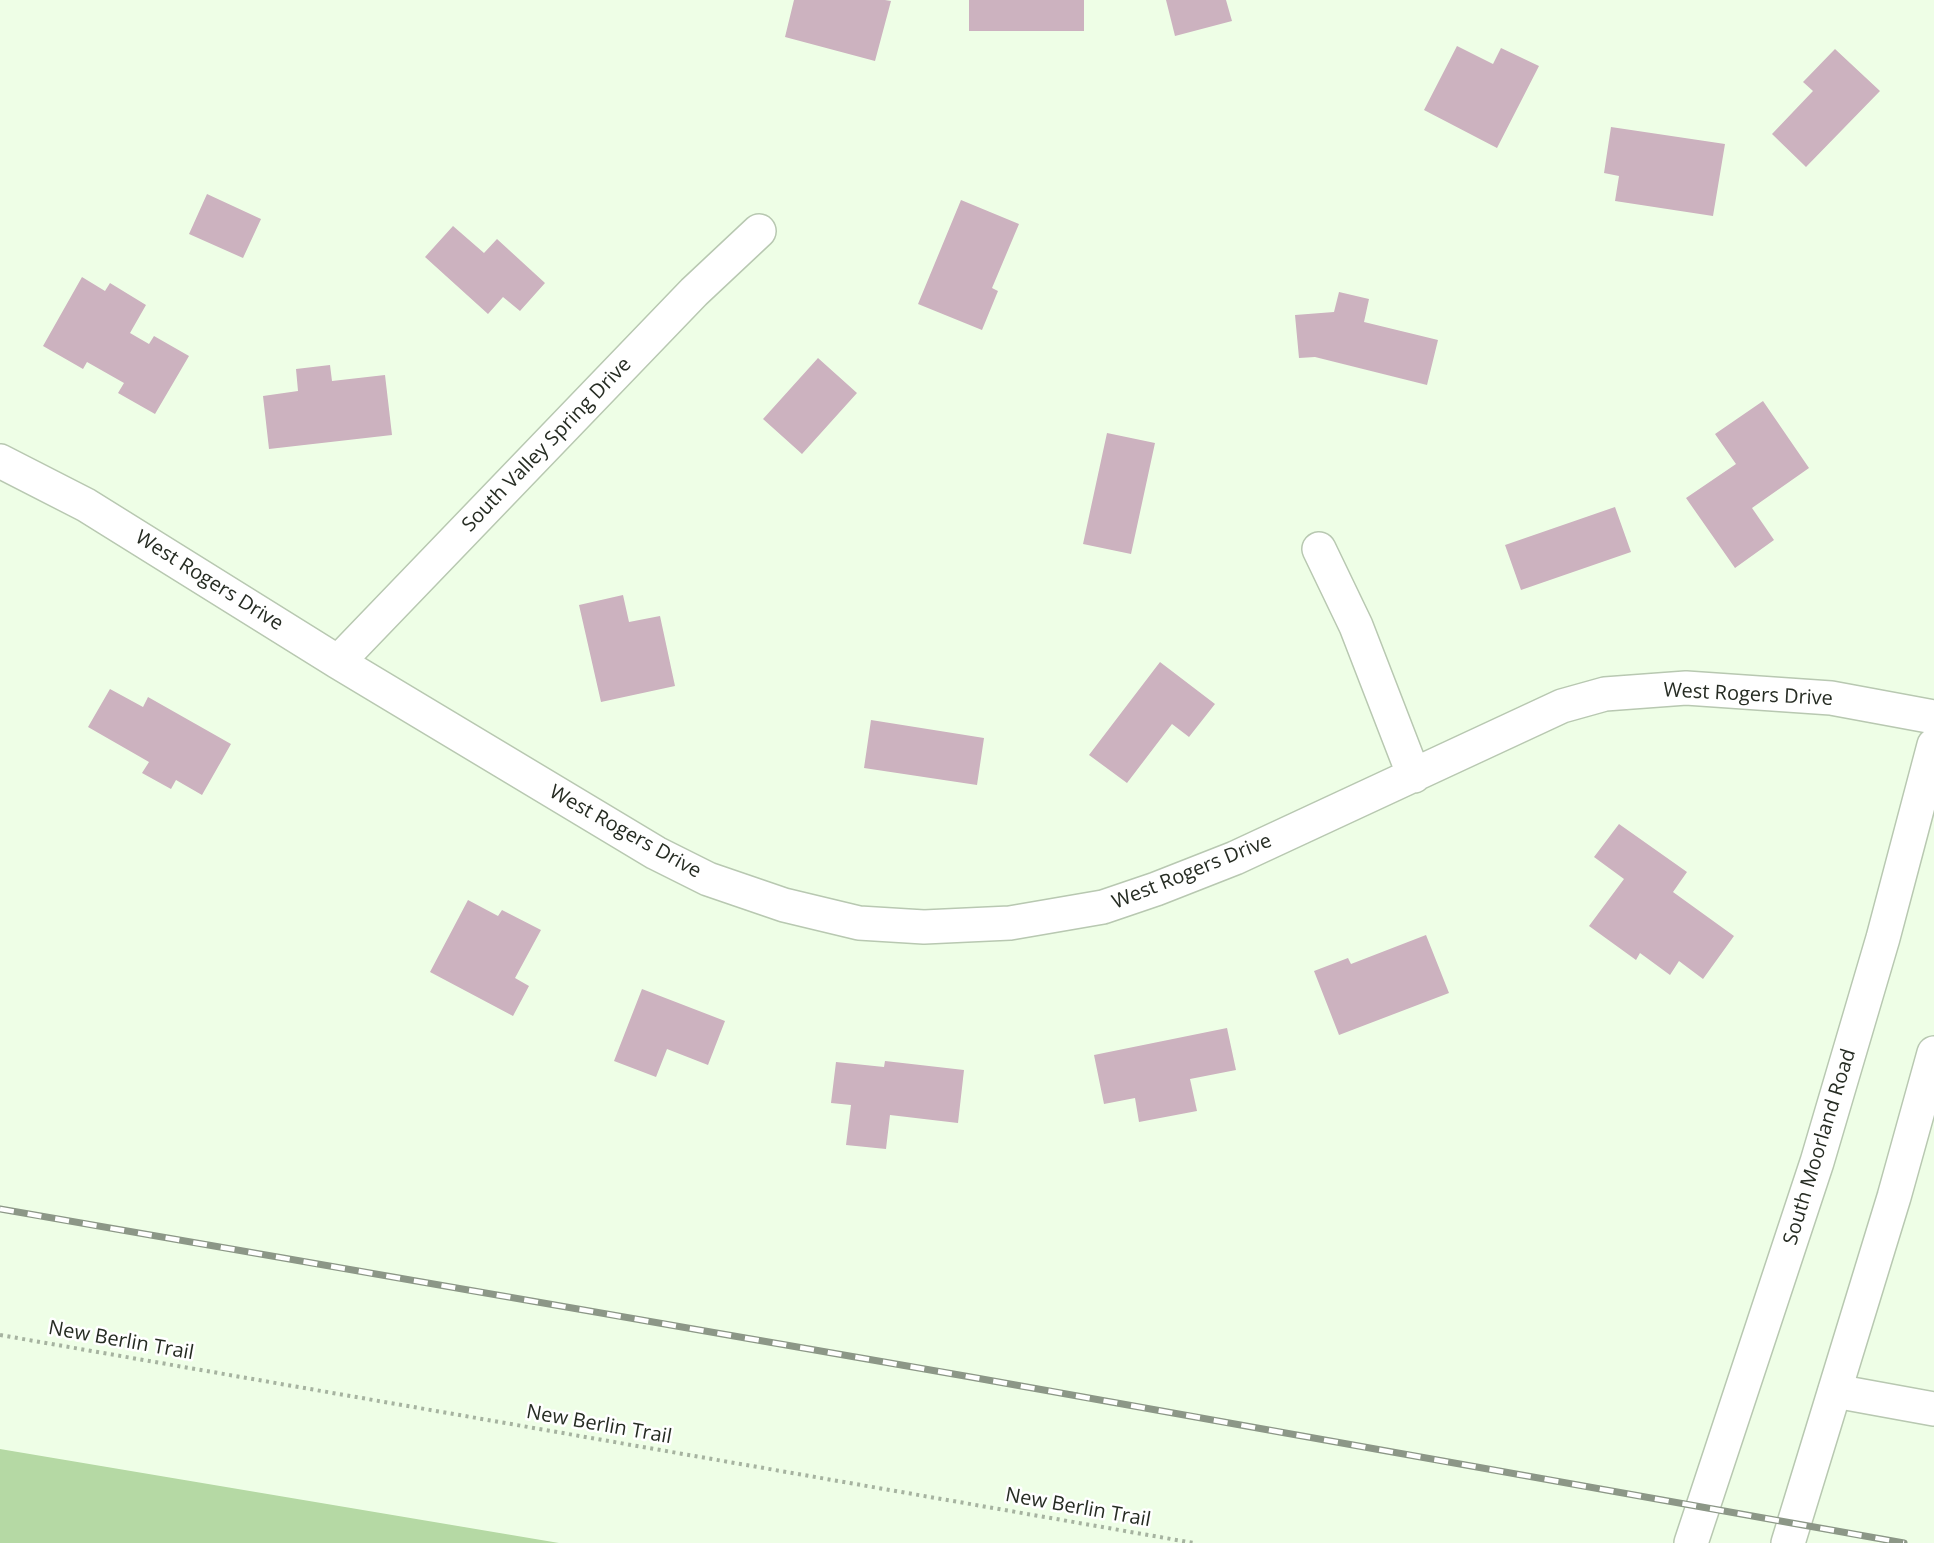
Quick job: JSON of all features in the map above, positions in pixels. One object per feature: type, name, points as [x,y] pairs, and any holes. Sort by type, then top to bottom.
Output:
[{"type":"street","name":"South Valley Spring Drive","points":[[338,662],[694,292],[759,231]]},
{"type":"street","name":"West Rogers Drive","points":[[0,461],[86,504],[338,662],[656,854],[708,879],[784,905],[859,923],[924,927],[1010,923],[1103,907],[1235,858],[1562,706],[1605,694],[1686,688],[1809,696],[1934,717]]},
{"type":"street","points":[[1319,549],[1356,626],[1414,776]]},
{"type":"street","name":"South Moorland Road","points":[[1691,1543],[1817,1162],[1883,938],[1934,746]]},
{"type":"street","points":[[1788,1543],[1894,1197],[1934,1053]]},
{"type":"street","points":[[1835,1391],[1934,1409]]},
{"type":"path","name":"New Berlin Trail","points":[[0,1335],[1194,1543]]},
{"type":"green space","points":[[0,1449],[559,1543],[0,1543]]},
{"type":"building","points":[[794,0],[891,1],[875,61],[785,37]]},
{"type":"building","points":[[969,0],[1084,0],[1084,31],[969,31]]},
{"type":"building","points":[[1166,0],[1226,0],[1232,21],[1175,36]]},
{"type":"building","points":[[1457,46],[1493,64],[1501,48],[1539,66],[1497,148],[1424,110]]},
{"type":"building","points":[[1835,49],[1880,91],[1806,167],[1772,134],[1813,91],[1803,82]]},
{"type":"building","points":[[1611,127],[1725,144],[1713,216],[1615,201],[1619,176],[1604,173]]},
{"type":"building","points":[[207,194],[261,219],[243,258],[189,234]]},
{"type":"building","points":[[961,200],[1019,224],[992,288],[998,291],[982,330],[918,304]]},
{"type":"building","points":[[453,226],[484,253],[497,239],[545,283],[520,311],[503,297],[488,314],[425,257]]},
{"type":"building","points":[[82,277],[105,291],[110,283],[146,305],[130,333],[149,344],[154,336],[189,356],[155,414],[118,393],[124,383],[87,362],[83,369],[43,346]]},
{"type":"building","points":[[1339,292],[1369,299],[1364,322],[1438,340],[1427,385],[1315,357],[1299,358],[1295,315],[1334,312]]},
{"type":"building","points":[[818,358],[857,393],[802,454],[763,419]]},
{"type":"building","points":[[330,365],[332,381],[385,375],[392,435],[269,449],[263,396],[298,391],[296,369]]},
{"type":"building","points":[[1763,401],[1809,468],[1752,508],[1774,540],[1735,568],[1686,498],[1736,464],[1715,434]]},
{"type":"building","points":[[1107,433],[1155,443],[1131,554],[1083,544]]},
{"type":"building","points":[[1615,507],[1631,552],[1521,590],[1505,545]]},
{"type":"building","points":[[623,595],[629,622],[660,616],[675,686],[601,702],[579,605]]},
{"type":"building","points":[[1160,662],[1215,704],[1189,737],[1172,724],[1127,783],[1089,755]]},
{"type":"building","points":[[110,689],[143,707],[148,697],[231,744],[202,795],[176,780],[171,789],[142,773],[149,762],[88,727]]},
{"type":"building","points":[[871,720],[984,738],[977,785],[864,768]]},
{"type":"building","points":[[1619,824],[1687,872],[1673,892],[1734,936],[1703,979],[1679,961],[1670,975],[1640,953],[1636,960],[1589,926],[1624,879],[1594,857]]},
{"type":"building","points":[[468,900],[498,916],[502,910],[541,930],[515,978],[529,986],[513,1016],[430,972]]},
{"type":"building","points":[[1426,935],[1449,993],[1339,1035],[1314,971],[1348,958],[1351,964]]},
{"type":"building","points":[[642,989],[725,1021],[708,1065],[667,1049],[656,1077],[614,1061]]},
{"type":"building","points":[[1227,1028],[1236,1070],[1190,1079],[1197,1111],[1139,1122],[1135,1098],[1104,1104],[1094,1055]]},
{"type":"building","points":[[885,1061],[964,1070],[958,1123],[890,1115],[886,1149],[846,1145],[851,1105],[831,1103],[836,1062],[884,1067]]},
{"type":"railway","points":[[0,1209],[965,1376],[1904,1543]]}]
